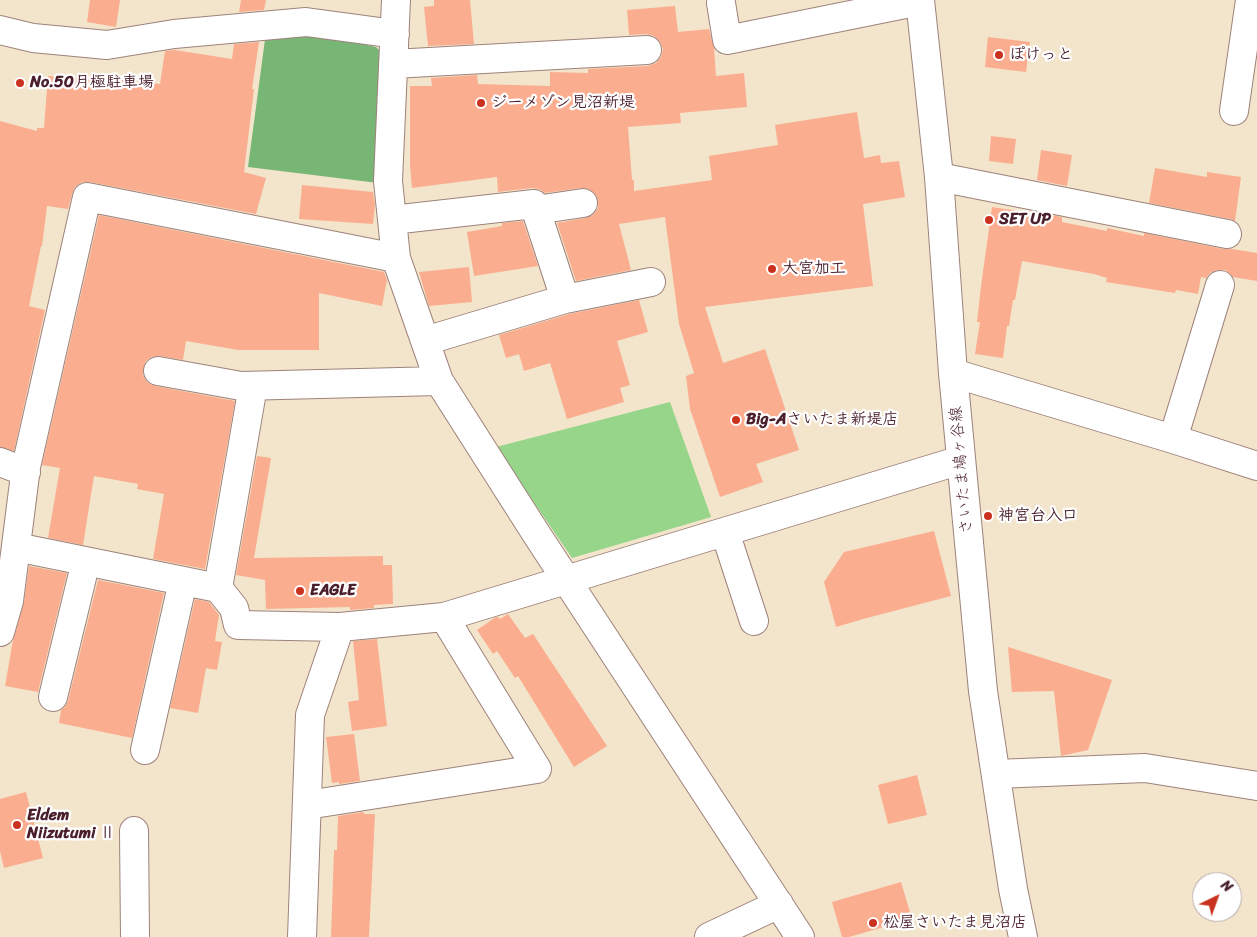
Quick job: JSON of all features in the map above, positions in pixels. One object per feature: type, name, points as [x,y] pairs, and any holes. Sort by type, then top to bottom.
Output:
[{"type":"street","points":[[396,0],[396,34],[388,181],[396,258],[439,381],[800,937]]},
{"type":"street","points":[[721,3],[727,40],[920,0]]},
{"type":"street","name":"さいたま鳩ヶ谷線","points":[[920,0],[939,177],[953,373],[983,691],[1022,937]]},
{"type":"street","points":[[1234,111],[1253,0]]},
{"type":"street","points":[[0,30],[33,38],[107,45],[174,34],[306,22],[396,34]]},
{"type":"street","points":[[393,64],[647,50]]},
{"type":"street","points":[[939,177],[1227,234]]},
{"type":"street","points":[[0,632],[9,601],[26,472],[87,196],[396,258]]},
{"type":"street","points":[[536,210],[583,202]]},
{"type":"street","points":[[392,220],[534,204],[565,299]]},
{"type":"street","points":[[425,341],[565,299],[651,282]]},
{"type":"street","points":[[1173,439],[1220,286]]},
{"type":"street","points":[[158,371],[241,386],[439,381]]},
{"type":"street","points":[[953,373],[1257,466]]},
{"type":"street","points":[[218,588],[253,386]]},
{"type":"street","points":[[16,547],[218,588],[234,608],[238,624],[340,627],[444,617],[961,460]]},
{"type":"street","points":[[0,462],[26,472]]},
{"type":"street","points":[[724,532],[754,621]]},
{"type":"street","points":[[53,697],[86,561]]},
{"type":"street","points":[[144,750],[183,581]]},
{"type":"street","points":[[307,805],[537,769],[444,617]]},
{"type":"street","points":[[302,937],[310,715],[340,627]]},
{"type":"street","points":[[996,774],[1145,768],[1257,786]]},
{"type":"street","points":[[134,831],[135,937]]},
{"type":"street","points":[[708,937],[779,904]]},
{"type":"green space","points":[[304,31],[376,47],[386,57],[378,183],[248,167],[266,32]]},
{"type":"green space","points":[[670,402],[711,517],[572,558],[496,447]]},
{"type":"building","points":[[90,0],[120,0],[116,27],[87,22]]},
{"type":"building","points":[[241,0],[266,0],[264,10],[239,12]]},
{"type":"building","points":[[434,0],[470,0],[474,44],[428,46],[424,7],[434,6]]},
{"type":"building","points":[[675,6],[678,32],[709,29],[714,48],[716,76],[744,73],[747,107],[680,113],[681,123],[628,127],[634,191],[712,180],[709,156],[778,145],[775,125],[857,112],[864,158],[880,155],[881,163],[899,161],[905,197],[863,204],[873,286],[705,307],[723,363],[765,349],[799,450],[756,464],[763,482],[720,497],[690,409],[686,376],[694,373],[679,324],[665,217],[619,224],[631,270],[576,281],[557,223],[593,215],[598,208],[598,200],[589,189],[581,188],[545,193],[539,189],[532,188],[498,192],[497,177],[412,188],[410,165],[410,86],[432,86],[431,78],[477,75],[478,84],[550,86],[550,72],[588,73],[588,69],[648,66],[656,63],[661,57],[663,49],[660,42],[654,36],[646,34],[629,35],[627,10]]},
{"type":"building","points":[[988,37],[1030,42],[1026,72],[985,67]]},
{"type":"building","points":[[259,42],[252,89],[254,89],[244,172],[266,178],[256,214],[90,182],[82,182],[75,187],[68,209],[47,206],[42,246],[29,306],[45,310],[14,451],[0,447],[0,121],[37,131],[37,128],[44,128],[48,76],[112,81],[112,79],[160,84],[165,51],[175,50],[232,59],[234,44]]},
{"type":"building","points":[[991,136],[1016,139],[1013,164],[989,161]]},
{"type":"building","points":[[1041,150],[1072,155],[1067,186],[1037,180]]},
{"type":"building","points":[[1155,168],[1207,177],[1207,172],[1241,177],[1235,221],[1149,203]]},
{"type":"building","points":[[302,185],[373,192],[375,205],[373,224],[299,219]]},
{"type":"building","points":[[992,207],[1032,213],[1032,211],[1062,217],[1062,222],[1107,231],[1107,228],[1144,236],[1144,233],[1224,249],[1257,253],[1257,281],[1233,277],[1225,270],[1217,270],[1210,273],[1206,278],[1201,277],[1198,294],[1176,290],[1175,293],[1106,282],[1107,278],[1094,274],[1022,261],[1009,326],[1007,326],[1003,358],[975,354],[980,322],[977,322],[981,286]]},
{"type":"building","points":[[99,215],[384,272],[387,280],[382,306],[319,293],[319,350],[238,350],[186,341],[183,360],[160,356],[152,357],[146,361],[143,376],[148,383],[155,386],[235,401],[205,569],[153,559],[164,494],[137,489],[138,484],[94,476],[83,545],[48,538],[60,468],[42,465]]},
{"type":"building","points":[[523,221],[538,266],[474,276],[467,232],[502,226],[502,223]]},
{"type":"building","points":[[469,267],[472,302],[429,306],[419,272]]},
{"type":"building","points":[[639,300],[648,332],[617,341],[630,385],[620,388],[624,402],[567,419],[550,363],[524,371],[519,354],[506,358],[499,335],[569,314]]},
{"type":"building","name":"EAGLE","points":[[257,456],[271,458],[254,558],[383,556],[383,565],[392,565],[393,604],[374,605],[374,608],[350,610],[350,607],[266,609],[265,580],[236,575]]},
{"type":"building","points":[[934,531],[951,596],[836,627],[824,582],[844,552]]},
{"type":"building","points":[[29,566],[67,573],[38,692],[5,686],[13,640],[24,603]]},
{"type":"building","points":[[98,580],[164,593],[132,738],[59,723],[61,710],[68,701]]},
{"type":"building","points":[[195,599],[209,602],[219,615],[215,641],[222,642],[217,670],[206,668],[198,713],[170,708]]},
{"type":"building","points":[[508,614],[525,638],[533,634],[607,746],[574,767],[518,676],[515,678],[497,651],[493,654],[477,630],[496,617],[500,619]]},
{"type":"building","points":[[377,639],[387,726],[352,731],[348,702],[359,700],[353,641]]},
{"type":"building","points":[[1008,647],[1112,680],[1088,750],[1061,756],[1054,691],[1012,692]]},
{"type":"building","points":[[354,734],[360,781],[332,783],[326,737]]},
{"type":"building","points":[[917,775],[927,815],[888,824],[878,785]]},
{"type":"building","name":"Eldem Niizutumi Ⅱ","points":[[26,792],[43,858],[4,868],[0,851],[0,799]]},
{"type":"building","points":[[363,812],[364,814],[375,814],[369,937],[331,937],[334,850],[337,850],[338,816]]},
{"type":"building","points":[[901,882],[912,919],[849,937],[842,937],[832,902]]},
{"type":"place","name":"ぽけっと","points":[[999,55]]},
{"type":"place","name":"No.50月極駐車場","points":[[20,83]]},
{"type":"place","name":"ジーメゾン見沼新堤","points":[[481,103]]},
{"type":"place","name":"SET UP","points":[[989,220]]},
{"type":"place","name":"大宮加工","points":[[772,269]]},
{"type":"place","name":"Big-Aさいたま新堤店","points":[[736,420]]},
{"type":"place","name":"神宮台入口","points":[[988,516]]},
{"type":"place","name":"EAGLE","points":[[300,591]]},
{"type":"place","name":"Eldem Niizutumi Ⅱ","points":[[17,825]]},
{"type":"place","name":"松屋さいたま見沼店","points":[[873,923]]}]
